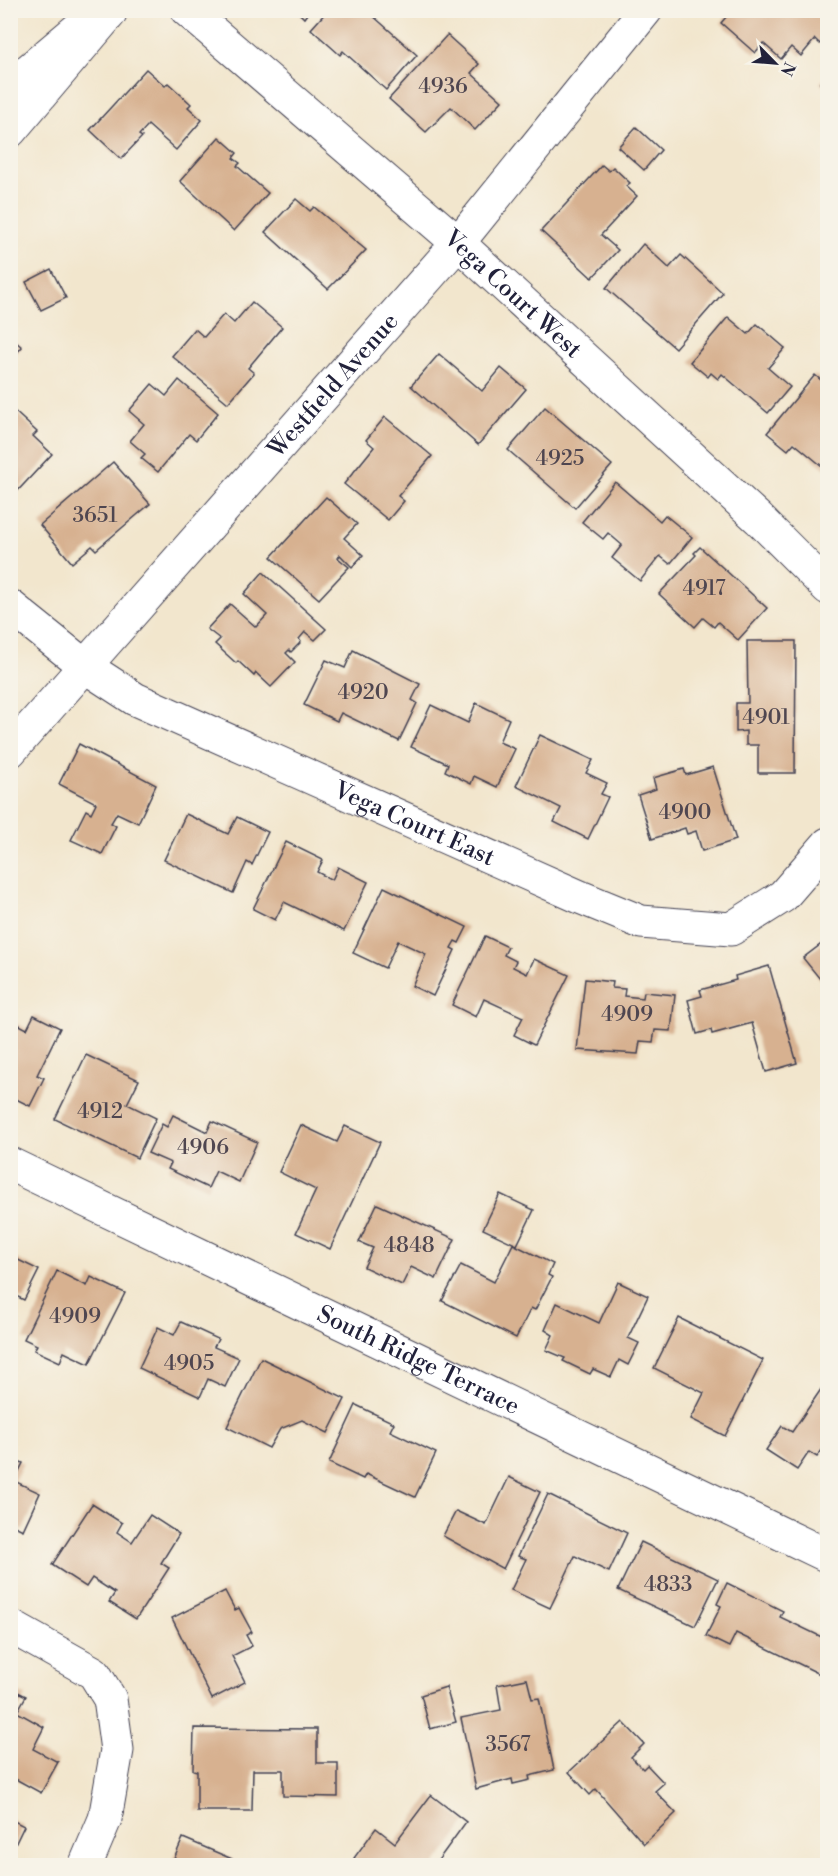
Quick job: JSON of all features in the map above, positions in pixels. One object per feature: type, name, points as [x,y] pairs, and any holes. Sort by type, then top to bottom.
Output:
[{"type":"main road","points":[[10,86],[100,10]]},
{"type":"main road","points":[[10,131],[112,10]]},
{"type":"main road","name":"Vega Court West","points":[[187,10],[458,243],[759,519],[828,588]]},
{"type":"main road","name":"Westfield Avenue","points":[[10,751],[458,243],[646,10]]},
{"type":"main road","name":"Vega Court East","points":[[10,606],[86,667],[135,699],[641,922],[731,929],[783,896],[826,847]]},
{"type":"main road","name":"South Ridge Terrace","points":[[10,1164],[828,1556]]},
{"type":"main road","points":[[17,1630],[94,1673],[110,1699],[117,1750],[105,1819],[85,1866]]},
{"type":"building","points":[[296,10],[310,10],[304,18]]},
{"type":"building","points":[[328,10],[376,10],[372,15],[417,55],[386,90],[343,51],[340,55],[311,29]]},
{"type":"building","points":[[732,10],[828,10],[828,35],[820,44],[815,39],[801,56],[791,47],[781,59],[763,43],[755,53],[721,23]]},
{"type":"building","points":[[447,35],[479,64],[471,73],[502,101],[475,130],[451,107],[426,132],[389,99]]},
{"type":"building","points":[[146,69],[165,86],[168,83],[191,104],[188,107],[202,120],[176,150],[148,125],[139,135],[142,137],[121,159],[90,130]]},
{"type":"building","points":[[828,75],[828,90],[820,83]]},
{"type":"building","points":[[636,127],[661,150],[644,170],[618,147]]},
{"type":"building","points":[[219,137],[237,153],[233,158],[240,163],[237,166],[268,193],[234,231],[180,181]]},
{"type":"building","points":[[602,165],[609,171],[613,167],[630,183],[626,186],[637,196],[601,235],[618,250],[592,278],[541,231]]},
{"type":"building","points":[[296,199],[310,211],[314,207],[366,250],[328,289],[265,232]]},
{"type":"building","points":[[643,244],[669,268],[681,255],[723,293],[675,348],[606,288]]},
{"type":"building","points":[[51,269],[66,298],[41,310],[26,282]]},
{"type":"building","points":[[252,302],[282,327],[248,368],[254,373],[228,403],[172,356],[195,329],[204,337],[224,314],[234,323]]},
{"type":"building","points":[[728,317],[748,334],[757,324],[785,348],[768,368],[790,387],[768,413],[722,374],[718,379],[711,373],[708,377],[690,362]]},
{"type":"building","points":[[10,337],[22,347],[10,360]]},
{"type":"building","points":[[439,354],[482,391],[501,368],[526,389],[478,445],[411,386]]},
{"type":"building","points":[[815,375],[828,386],[828,471],[794,443],[788,450],[767,433]]},
{"type":"building","points":[[179,380],[218,413],[196,440],[189,434],[158,472],[141,458],[145,454],[130,441],[144,424],[129,411],[152,384],[166,396]]},
{"type":"building","points":[[10,407],[37,432],[33,436],[52,454],[10,499]]},
{"type":"building","points":[[545,407],[612,465],[575,508],[508,450]]},
{"type":"building","points":[[385,417],[432,456],[398,496],[404,501],[388,520],[344,484],[374,447],[366,440]]},
{"type":"building","points":[[113,462],[150,504],[96,550],[92,546],[72,563],[40,525]]},
{"type":"building","points":[[615,482],[660,521],[665,515],[692,537],[670,564],[660,556],[640,581],[612,558],[622,545],[608,533],[603,539],[582,522]]},
{"type":"building","points":[[326,497],[357,524],[344,538],[363,555],[352,567],[340,555],[338,558],[349,567],[319,599],[271,557]]},
{"type":"building","points":[[700,547],[767,608],[738,640],[718,622],[714,627],[703,618],[695,627],[659,594],[696,555],[694,553]]},
{"type":"building","points":[[263,572],[326,629],[315,640],[305,632],[299,639],[301,642],[291,652],[289,650],[286,653],[295,662],[271,687],[256,673],[254,676],[238,661],[236,663],[215,644],[220,639],[207,629],[230,604],[256,627],[267,615],[244,594]]},
{"type":"building","points":[[747,641],[796,641],[795,773],[758,773],[758,745],[746,745],[746,731],[736,732],[736,703],[748,703]]},
{"type":"building","points":[[353,650],[420,684],[412,700],[417,703],[399,741],[341,713],[337,721],[304,705],[326,660],[345,668]]},
{"type":"building","points":[[476,703],[509,719],[499,742],[515,749],[497,787],[474,776],[471,784],[445,771],[448,764],[411,747],[431,705],[468,723]]},
{"type":"building","points":[[540,735],[593,760],[586,773],[607,783],[601,794],[608,797],[588,839],[554,822],[561,808],[516,786]]},
{"type":"building","points":[[79,744],[156,785],[138,823],[117,813],[111,823],[116,826],[102,854],[71,840],[86,810],[91,813],[96,803],[59,784]]},
{"type":"building","points":[[713,767],[736,840],[702,851],[696,831],[687,834],[685,828],[652,839],[638,795],[656,789],[653,778],[684,769],[686,775]]},
{"type":"building","points":[[186,814],[228,834],[237,817],[268,832],[252,865],[247,862],[233,893],[164,860]]},
{"type":"building","points":[[286,842],[323,860],[317,872],[332,880],[338,867],[368,882],[344,931],[284,902],[275,920],[253,909]]},
{"type":"building","points":[[384,887],[467,927],[459,943],[455,941],[451,948],[455,950],[433,996],[412,986],[426,954],[398,941],[385,968],[353,953]]},
{"type":"building","points":[[485,936],[508,947],[504,955],[516,961],[513,967],[527,974],[534,959],[569,975],[534,1045],[514,1035],[523,1017],[484,999],[476,1017],[452,1005]]},
{"type":"building","points":[[828,939],[828,989],[803,958]]},
{"type":"building","points":[[769,966],[797,1063],[766,1072],[752,1023],[712,1034],[711,1030],[697,1034],[688,1000],[702,996],[700,990],[736,980],[735,976]]},
{"type":"building","points":[[585,979],[613,982],[612,988],[625,989],[624,996],[643,998],[644,992],[675,995],[671,1031],[655,1030],[653,1042],[640,1041],[638,1054],[577,1050]]},
{"type":"building","points":[[34,1015],[60,1028],[37,1075],[44,1078],[30,1106],[10,1096],[10,1020],[27,1029]]},
{"type":"building","points":[[86,1055],[139,1080],[127,1104],[156,1118],[137,1158],[55,1119]]},
{"type":"building","points":[[173,1115],[207,1132],[212,1121],[257,1142],[239,1182],[216,1171],[208,1188],[168,1169],[171,1163],[148,1153],[162,1124],[167,1127]]},
{"type":"building","points":[[301,1125],[337,1142],[345,1126],[380,1142],[330,1249],[296,1233],[316,1190],[279,1172]]},
{"type":"building","points":[[500,1194],[534,1210],[517,1245],[483,1229]]},
{"type":"building","points":[[377,1204],[455,1239],[436,1279],[411,1267],[402,1285],[364,1267],[373,1248],[359,1242]]},
{"type":"building","points":[[513,1244],[553,1264],[548,1275],[552,1277],[535,1310],[531,1308],[516,1338],[442,1301],[461,1265],[494,1282]]},
{"type":"building","points":[[10,1256],[39,1270],[24,1300],[10,1293]]},
{"type":"building","points":[[57,1271],[87,1286],[91,1277],[125,1293],[89,1364],[64,1352],[60,1362],[34,1350],[37,1345],[24,1339]]},
{"type":"building","points":[[618,1282],[648,1296],[628,1338],[639,1343],[628,1365],[619,1360],[611,1377],[593,1369],[590,1374],[563,1361],[565,1358],[546,1350],[553,1335],[545,1330],[557,1303],[599,1323]]},
{"type":"building","points":[[679,1318],[763,1360],[725,1436],[691,1419],[704,1393],[654,1368]]},
{"type":"building","points":[[181,1322],[218,1339],[214,1347],[239,1358],[225,1387],[208,1379],[200,1397],[139,1368],[158,1327],[174,1335]]},
{"type":"building","points":[[261,1358],[345,1399],[328,1433],[302,1420],[280,1429],[269,1448],[227,1427]]},
{"type":"building","points":[[828,1379],[828,1442],[817,1457],[809,1452],[797,1470],[766,1450],[782,1426],[792,1432]]},
{"type":"building","points":[[356,1405],[394,1423],[390,1431],[436,1453],[415,1497],[366,1474],[363,1479],[329,1463]]},
{"type":"building","points":[[10,1457],[23,1463],[14,1481],[40,1493],[23,1530],[10,1524]]},
{"type":"building","points":[[509,1477],[540,1492],[503,1569],[443,1536],[456,1511],[486,1525]]},
{"type":"building","points":[[548,1494],[627,1533],[609,1572],[575,1556],[550,1608],[511,1590],[526,1559],[518,1556]]},
{"type":"building","points":[[92,1504],[122,1523],[117,1532],[132,1542],[150,1515],[179,1534],[161,1563],[169,1568],[136,1619],[109,1602],[115,1593],[92,1578],[86,1587],[52,1565]]},
{"type":"building","points":[[641,1542],[718,1579],[695,1626],[618,1590]]},
{"type":"building","points":[[727,1583],[783,1611],[780,1617],[828,1640],[828,1678],[736,1633],[729,1647],[706,1636],[721,1606],[717,1604]]},
{"type":"building","points":[[225,1591],[235,1610],[239,1608],[252,1632],[246,1635],[252,1646],[232,1656],[245,1682],[212,1699],[172,1618]]},
{"type":"building","points":[[527,1679],[532,1699],[539,1698],[554,1770],[529,1776],[530,1780],[513,1784],[512,1779],[476,1789],[461,1718],[501,1710],[497,1685]]},
{"type":"building","points":[[446,1687],[456,1722],[430,1729],[421,1695]]},
{"type":"building","points":[[10,1688],[26,1696],[17,1712],[44,1727],[33,1749],[58,1762],[41,1793],[10,1776]]},
{"type":"building","points":[[623,1722],[644,1744],[631,1757],[643,1769],[647,1765],[664,1783],[655,1791],[676,1813],[644,1844],[596,1789],[590,1795],[569,1772]]},
{"type":"building","points":[[194,1728],[317,1729],[317,1763],[338,1763],[338,1797],[283,1796],[283,1770],[253,1770],[252,1811],[197,1811],[197,1771],[193,1770]]},
{"type":"building","points":[[431,1795],[466,1822],[434,1866],[364,1866],[354,1858],[376,1828],[395,1843]]},
{"type":"building","points":[[10,1819],[24,1826],[10,1855]]},
{"type":"building","points":[[183,1838],[232,1859],[229,1866],[171,1866]]}]
